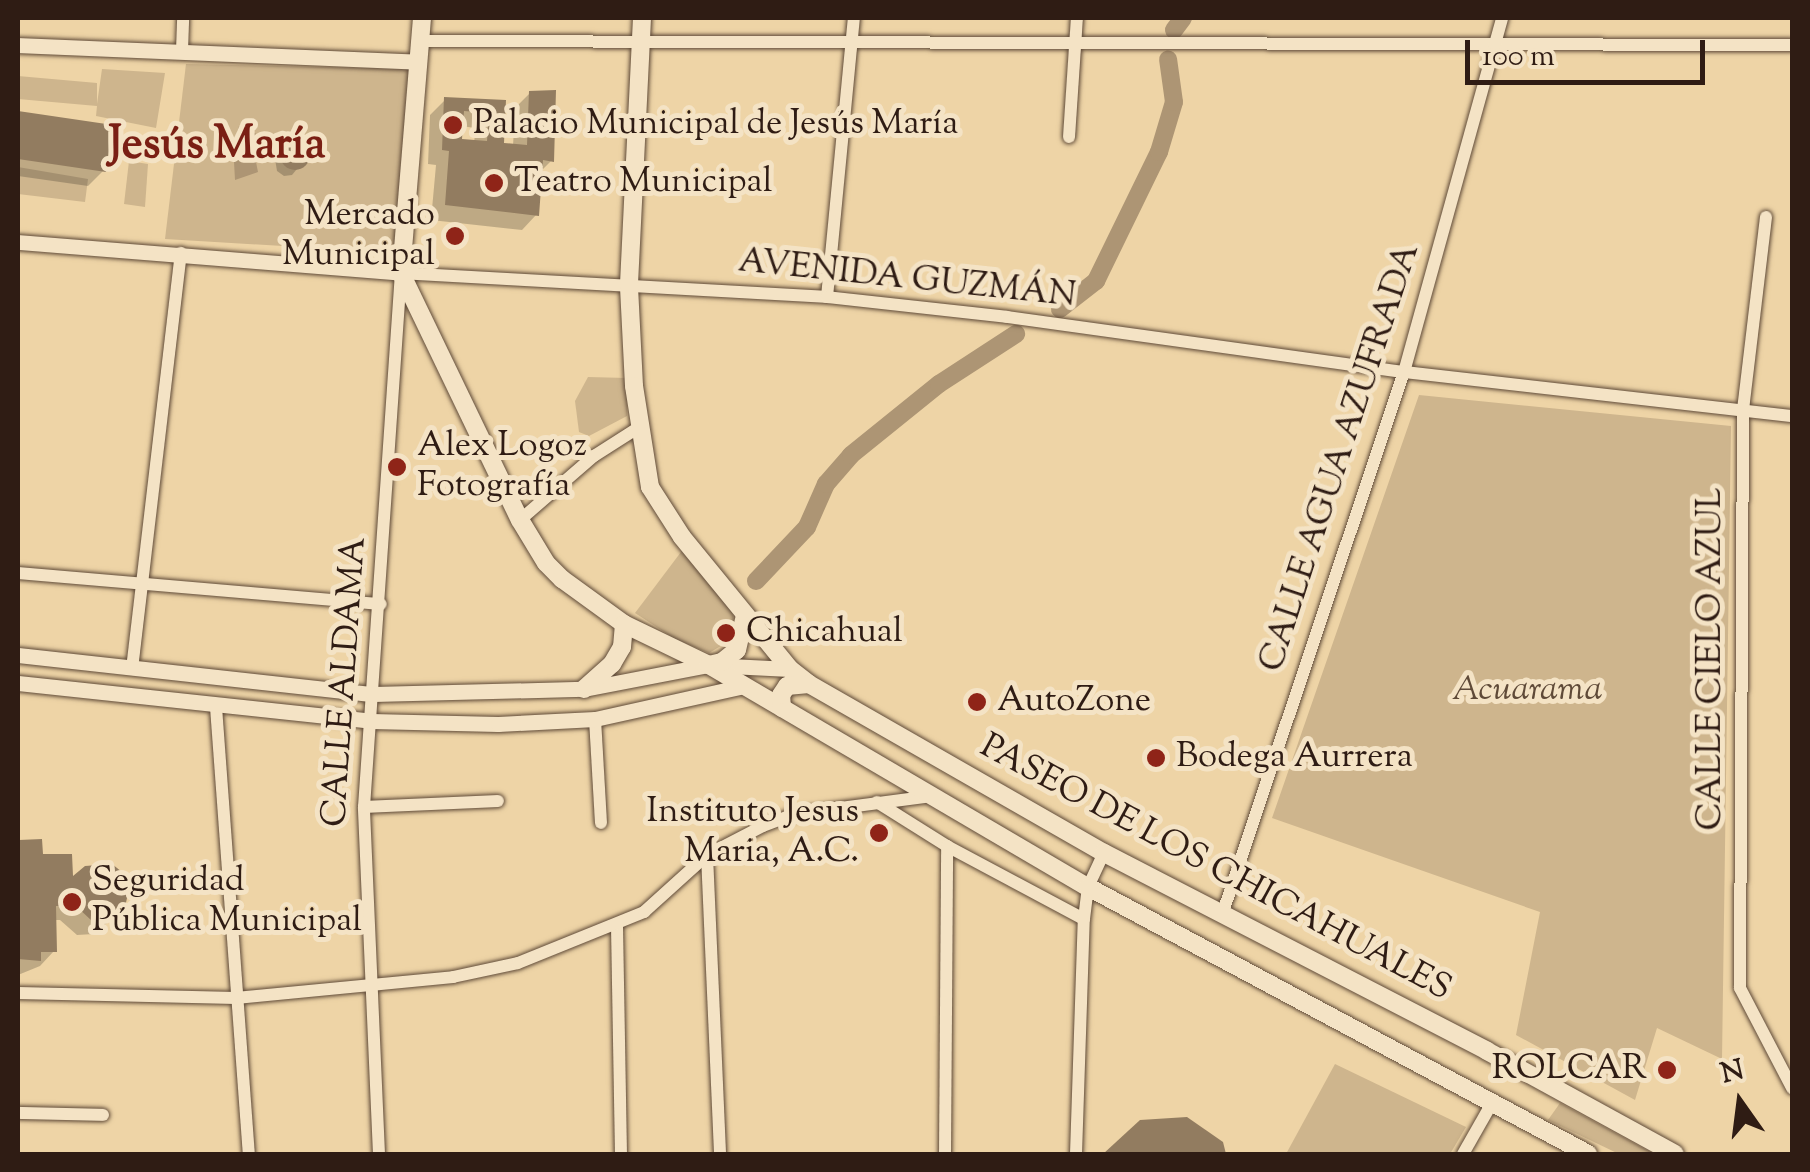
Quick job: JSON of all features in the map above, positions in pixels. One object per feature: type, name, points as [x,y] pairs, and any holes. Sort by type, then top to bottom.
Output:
[{"type":"main road","points":[[402,273],[422,18]]},
{"type":"main road","name":"PASEO DE LOS CHICAHUALES","points":[[642,18],[628,287],[638,428],[650,487],[682,537],[790,669],[809,684],[1104,853],[1223,912],[1675,1154]]},
{"type":"main road","name":"PASEO DE LOS CHICAHUALES","points":[[402,273],[520,520],[546,563],[624,624],[709,666],[1088,887],[1588,1154]]},
{"type":"main road","points":[[709,666],[737,650],[745,615]]},
{"type":"main road","points":[[584,689],[612,664],[622,648],[624,624]]},
{"type":"main road","points":[[782,708],[781,696],[787,686],[809,684]]},
{"type":"street","points":[[182,50],[183,18]]},
{"type":"street","points":[[828,297],[854,18]]},
{"type":"street","points":[[1069,137],[1076,18]]},
{"type":"street","name":"CALLE AGUA AZUFRADA","points":[[1223,912],[1404,372],[1502,18]]},
{"type":"street","points":[[420,41],[641,38],[1792,45]]},
{"type":"street","points":[[18,46],[418,62]]},
{"type":"street","name":"CALLE CIELO AZUL","points":[[1766,217],[1743,409],[1740,988],[1792,1088]]},
{"type":"street","points":[[18,242],[402,273]]},
{"type":"street","points":[[132,670],[181,254]]},
{"type":"street","name":"AVENIDA GUZMÁN","points":[[402,273],[828,297],[1007,316],[1404,372],[1792,416]]},
{"type":"street","name":"CALLE ALDAMA","points":[[379,1154],[368,984],[364,806],[402,273]]},
{"type":"street","points":[[520,520],[594,456],[638,428]]},
{"type":"street","points":[[18,573],[381,604]]},
{"type":"street","points":[[18,655],[373,694],[584,689],[709,666],[790,669]]},
{"type":"street","points":[[18,683],[370,722],[498,724],[594,718],[744,686]]},
{"type":"street","points":[[216,706],[249,1154]]},
{"type":"street","points":[[594,718],[601,824]]},
{"type":"street","points":[[18,993],[236,998],[453,977],[518,964],[644,912],[707,855],[795,814],[935,796]]},
{"type":"street","points":[[364,806],[498,801]]},
{"type":"street","points":[[877,802],[947,846],[1084,919]]},
{"type":"street","points":[[945,1154],[947,846]]},
{"type":"street","points":[[1076,1154],[1084,919],[1088,887],[1104,853]]},
{"type":"street","points":[[707,855],[720,1154]]},
{"type":"street","points":[[617,926],[621,1154]]},
{"type":"street","points":[[1464,1154],[1492,1103]]},
{"type":"street","points":[[18,1113],[103,1115]]},
{"type":"green space","points":[[186,64],[414,69],[398,253],[165,239]]},
{"type":"green space","points":[[102,69],[165,73],[156,128],[96,116],[97,106],[18,99],[18,76],[97,83],[97,104]]},
{"type":"green space","points":[[129,161],[148,164],[145,207],[124,204]]},
{"type":"green space","points":[[18,167],[88,179],[85,202],[18,194]]},
{"type":"green space","points":[[588,377],[627,378],[627,416],[589,436],[579,432],[575,401]]},
{"type":"green space","name":"Acuarama","points":[[1419,395],[1731,426],[1722,1059],[1657,1028],[1635,1100],[1516,1035],[1540,912],[1272,818]]},
{"type":"green space","points":[[684,548],[732,609],[736,637],[709,653],[675,639],[635,613]]},
{"type":"green space","points":[[1335,1064],[1466,1127],[1450,1154],[1286,1154]]},
{"type":"green space","points":[[1560,1103],[1654,1154],[1619,1154],[1548,1120]]},
{"type":"shaded area","points":[[239,126],[259,135],[255,157],[258,172],[235,180],[233,144]]},
{"type":"building","points":[[556,90],[554,162],[543,160],[539,216],[445,205],[449,151],[442,150],[444,97],[506,100],[504,143],[527,145],[529,91]],"holes":[[[464,111],[489,113],[487,141],[462,139]]]},
{"type":"building","points":[[18,111],[113,125],[106,172],[18,159]]},
{"type":"building","points":[[295,140],[309,149],[310,155],[301,169],[295,170],[281,161],[280,155],[289,141]]},
{"type":"building","name":"Seguridad Pública Municipal","points":[[42,839],[43,854],[72,854],[73,876],[85,866],[112,864],[122,872],[127,898],[124,912],[111,920],[92,921],[76,906],[56,906],[57,952],[41,952],[41,961],[18,959],[19,840]]},
{"type":"building","points":[[1187,1117],[1223,1142],[1226,1154],[1103,1154],[1140,1120]]},
{"type":"waterway","points":[[1174,30],[1183,18]]},
{"type":"waterway","points":[[1060,309],[1096,281],[1159,152],[1174,102],[1168,59]]},
{"type":"waterway","points":[[756,581],[807,527],[826,484],[851,455],[939,384],[1016,334]]},
{"type":"place","name":"Palacio Municipal de Jesús María","points":[[453,125]]},
{"type":"place","name":"Teatro Municipal","points":[[494,183]]},
{"type":"place","name":"Mercado Municipal","points":[[455,236]]},
{"type":"place","name":"Alex Logoz Fotografía","points":[[397,467]]},
{"type":"place","name":"Chicahual","points":[[726,633]]},
{"type":"place","name":"AutoZone","points":[[977,702]]},
{"type":"place","name":"Bodega Aurrera","points":[[1156,758]]},
{"type":"place","name":"Instituto Jesus Maria, A.C.","points":[[879,833]]},
{"type":"place","name":"Seguridad Pública Municipal","points":[[72,902]]},
{"type":"place","name":"ROLCAR","points":[[1667,1070]]},
{"type":"district","name":"Jesús María","points":[[217,147]]}]
